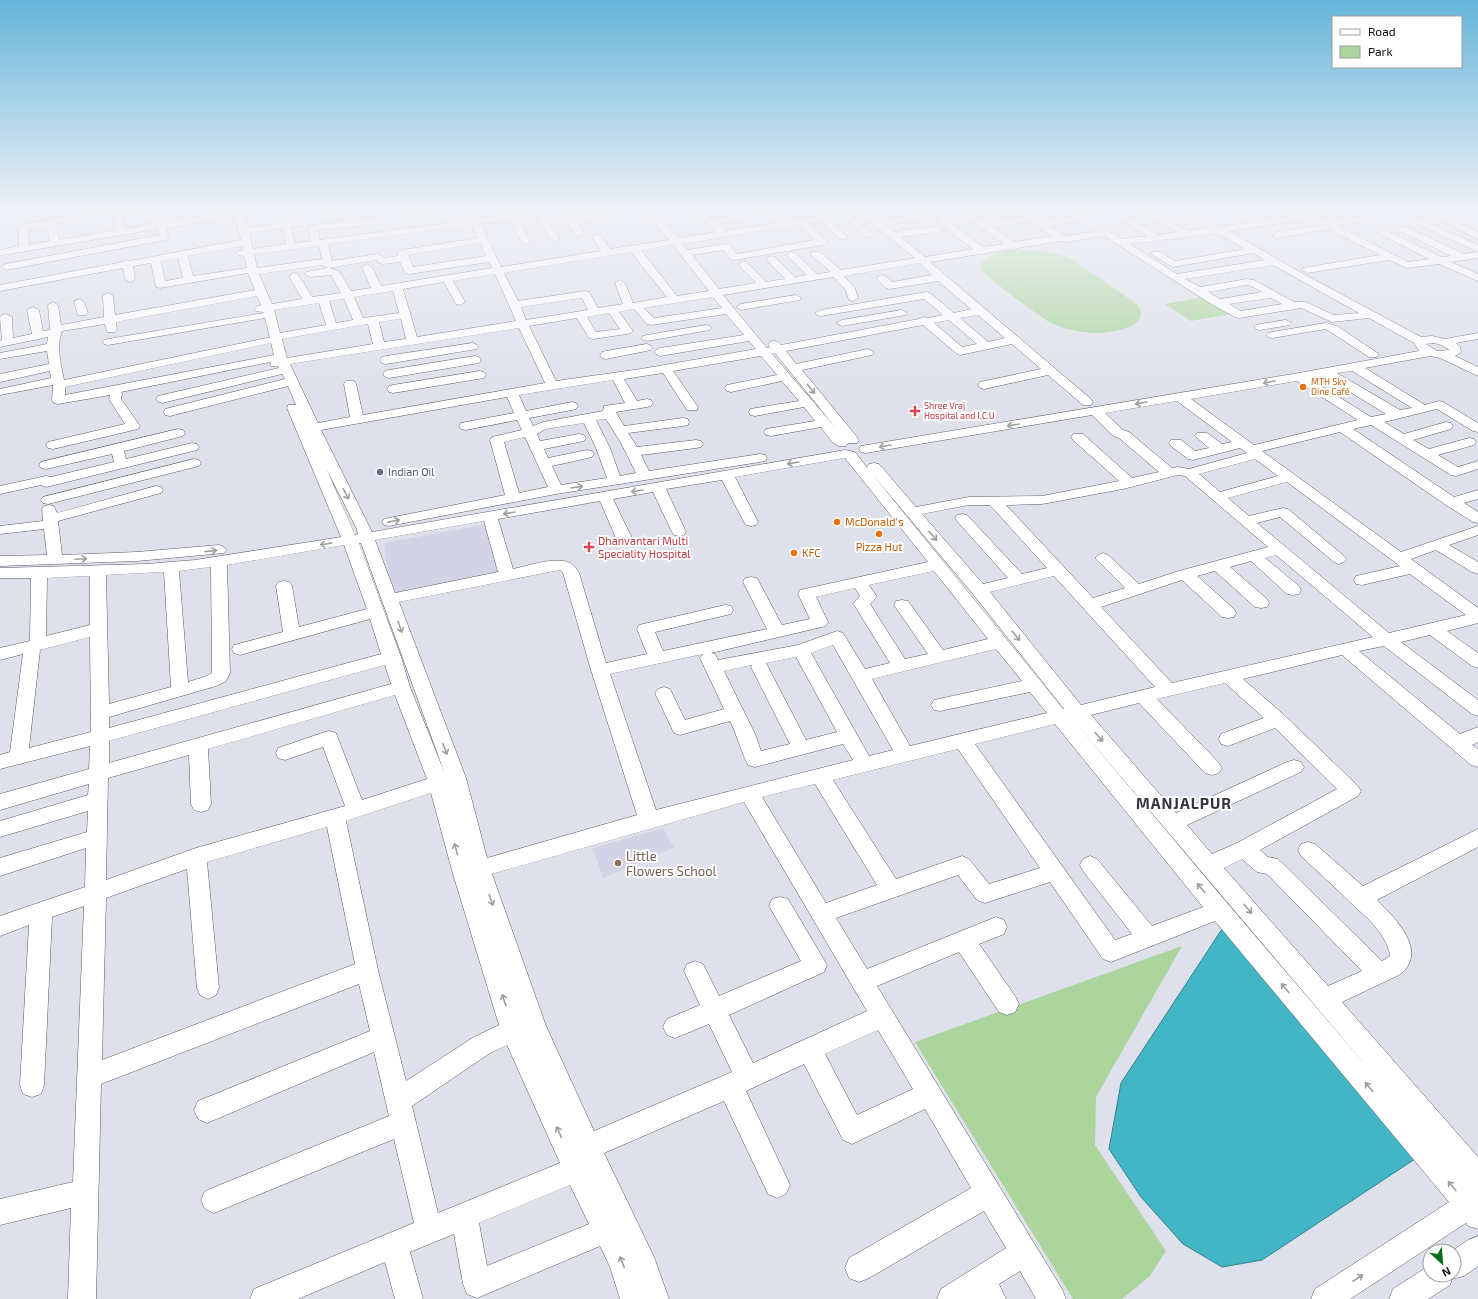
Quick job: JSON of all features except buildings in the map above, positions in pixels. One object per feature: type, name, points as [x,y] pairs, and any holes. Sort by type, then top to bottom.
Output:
[{"type":"street","points":[[9,271],[38,281],[91,271]]},
{"type":"street","points":[[36,271],[38,281]]},
{"type":"street","points":[[65,271],[66,275]]},
{"type":"street","points":[[126,271],[130,279]]},
{"type":"street","points":[[154,271],[164,298],[256,294],[306,302],[499,271],[522,324],[552,385]]},
{"type":"street","points":[[184,271],[189,281]]},
{"type":"street","points":[[214,271],[216,276]]},
{"type":"street","points":[[250,271],[256,294],[279,367],[308,428],[329,489],[356,533],[447,780],[514,1031],[578,1157],[644,1267],[655,1299]]},
{"type":"street","points":[[137,314],[166,320],[193,316],[256,294],[306,271]]},
{"type":"street","points":[[367,271],[376,290]]},
{"type":"street","points":[[652,271],[674,300]]},
{"type":"street","points":[[704,271],[722,293],[741,308],[757,325]]},
{"type":"street","points":[[749,271],[764,286]]},
{"type":"street","points":[[783,271],[794,282]]},
{"type":"street","points":[[808,271],[816,278]]},
{"type":"street","points":[[833,271],[850,288],[854,302],[881,330]]},
{"type":"street","points":[[162,399],[279,367],[350,351],[865,271]]},
{"type":"street","points":[[933,271],[940,278],[1051,371],[1118,432],[1124,435],[1169,473]]},
{"type":"street","points":[[1164,271],[1239,315],[1302,304],[1332,319],[1370,315]]},
{"type":"street","points":[[1174,277],[1217,271]]},
{"type":"street","points":[[1290,271],[1370,315],[1433,346]]},
{"type":"street","points":[[1308,271],[1478,372]]},
{"type":"street","points":[[1461,271],[1475,277]]},
{"type":"street","points":[[310,274],[334,272],[348,295],[358,322]]},
{"type":"street","points":[[160,285],[216,276],[256,294]]},
{"type":"street","points":[[294,276],[306,302],[308,313]]},
{"type":"street","points":[[1455,278],[1475,277]]},
{"type":"street","points":[[881,278],[890,286],[940,278]]},
{"type":"street","points":[[447,279],[460,302]]},
{"type":"street","points":[[1198,291],[1247,282],[1254,283],[1293,306]]},
{"type":"street","points":[[620,284],[633,306],[651,322],[729,310]]},
{"type":"street","points":[[397,287],[402,299],[413,341]]},
{"type":"street","points":[[722,293],[729,310],[824,423],[851,448],[912,512],[979,590],[1068,714],[1219,910],[1475,1207],[1325,1299]]},
{"type":"street","points":[[108,296],[110,337],[141,336],[166,320],[193,316],[256,294]]},
{"type":"street","points":[[514,305],[585,294],[596,312],[628,352],[641,373]]},
{"type":"street","points":[[1217,303],[1273,294]]},
{"type":"street","points":[[821,313],[854,302],[926,295],[986,346]]},
{"type":"street","points":[[741,308],[796,298]]},
{"type":"street","points":[[323,299],[350,351]]},
{"type":"street","points":[[74,314],[79,302]]},
{"type":"street","points":[[55,321],[109,314],[135,304],[141,336]]},
{"type":"street","points":[[33,310],[38,336]]},
{"type":"street","points":[[580,315],[593,336],[615,336],[627,331],[612,310]]},
{"type":"street","points":[[308,428],[552,385],[666,369],[819,342],[924,320],[980,311]]},
{"type":"street","points":[[842,323],[902,313]]},
{"type":"street","points":[[6,317],[4,343],[38,336],[55,321],[74,314],[109,314]]},
{"type":"street","points":[[2,392],[94,378],[271,339],[358,322],[405,315]]},
{"type":"street","points":[[1260,327],[1326,316]]},
{"type":"street","points":[[372,320],[386,360],[398,412]]},
{"type":"street","points":[[924,320],[960,351],[1014,340]]},
{"type":"street","points":[[55,321],[53,346],[58,383],[58,400],[112,390],[279,367]]},
{"type":"street","points":[[1272,335],[1326,326],[1333,328],[1373,354]]},
{"type":"street","points":[[606,355],[628,352],[647,343],[690,330],[706,328]]},
{"type":"street","points":[[690,330],[702,345]]},
{"type":"street","points":[[660,352],[752,337]]},
{"type":"street","points":[[767,337],[794,368],[938,565],[1034,685],[1068,714],[1173,822],[1478,1177]]},
{"type":"street","points":[[819,342],[836,360]]},
{"type":"street","points":[[0,573],[39,573],[171,567],[219,561],[556,490],[644,476],[851,448],[1091,407],[1373,354],[1433,346],[1457,347],[1477,343]]},
{"type":"street","points":[[801,345],[816,364]]},
{"type":"street","points":[[1,356],[53,346]]},
{"type":"street","points":[[1091,407],[1180,397],[1299,377],[1354,367],[1433,346]]},
{"type":"street","points":[[386,360],[473,347]]},
{"type":"street","points":[[1457,347],[1478,363]]},
{"type":"street","points":[[794,368],[868,353]]},
{"type":"street","points":[[389,374],[475,360]]},
{"type":"street","points":[[0,378],[55,366]]},
{"type":"street","points":[[170,412],[279,367]]},
{"type":"street","points":[[1354,367],[1423,409]]},
{"type":"street","points":[[666,369],[692,407]]},
{"type":"street","points":[[984,385],[1051,371]]},
{"type":"street","points":[[1326,372],[1398,415]]},
{"type":"street","points":[[393,389],[480,375]]},
{"type":"street","points":[[617,377],[633,405]]},
{"type":"street","points":[[731,388],[785,377]]},
{"type":"street","points":[[1299,377],[1456,472],[1478,465]]},
{"type":"street","points":[[94,378],[96,393]]},
{"type":"street","points":[[350,384],[356,419]]},
{"type":"street","points":[[53,445],[133,426],[115,399],[116,394],[112,390]]},
{"type":"street","points":[[511,392],[556,490]]},
{"type":"street","points":[[1180,397],[1478,617]]},
{"type":"street","points":[[644,476],[633,452],[610,414],[609,409],[647,403]]},
{"type":"street","points":[[755,412],[807,403]]},
{"type":"street","points":[[1189,473],[1251,449],[1439,405],[1478,428]]},
{"type":"street","points":[[466,426],[572,406]]},
{"type":"street","points":[[513,498],[510,482],[497,440],[529,432],[543,426],[610,414]]},
{"type":"street","points":[[588,418],[603,448],[615,481]]},
{"type":"street","points":[[620,430],[684,422]]},
{"type":"street","points":[[771,432],[824,423]]},
{"type":"street","points":[[1402,439],[1446,426]]},
{"type":"street","points":[[1342,428],[1478,519]]},
{"type":"street","points":[[46,465],[178,433]]},
{"type":"street","points":[[1202,436],[1220,449]]},
{"type":"street","points":[[1078,437],[1129,484]]},
{"type":"street","points":[[536,446],[579,438]]},
{"type":"street","points":[[1428,454],[1469,442]]},
{"type":"street","points":[[1176,443],[1193,456],[1220,449],[1251,449]]},
{"type":"street","points":[[633,452],[696,444]]},
{"type":"street","points":[[46,483],[192,447]]},
{"type":"street","points":[[0,561],[56,560],[177,554],[490,516],[727,475],[851,448]]},
{"type":"street","points":[[117,449],[121,464]]},
{"type":"street","points":[[544,463],[587,454]]},
{"type":"street","points":[[48,500],[194,463]]},
{"type":"street","points":[[912,512],[969,501],[995,502],[1042,500],[1129,484],[1178,471],[1189,473],[1386,639],[1478,708]]},
{"type":"street","points":[[727,475],[750,522]]},
{"type":"street","points":[[1217,497],[1289,477]]},
{"type":"street","points":[[0,490],[46,480],[56,560]]},
{"type":"street","points":[[658,487],[679,532]]},
{"type":"street","points":[[0,530],[51,522],[156,490]]},
{"type":"street","points":[[1451,502],[1478,494]]},
{"type":"street","points":[[605,496],[624,538]]},
{"type":"street","points":[[995,502],[1168,690]]},
{"type":"street","points":[[1246,521],[1283,512],[1339,559]]},
{"type":"street","points":[[490,516],[507,576]]},
{"type":"street","points":[[962,518],[1019,580]]},
{"type":"street","points":[[1398,558],[1478,530]]},
{"type":"street","points":[[1436,544],[1478,569]]},
{"type":"street","points":[[1090,605],[1185,574],[1279,549]]},
{"type":"street","points":[[1254,556],[1293,590]]},
{"type":"street","points":[[1102,558],[1136,590]]},
{"type":"street","points":[[99,713],[216,680],[221,673],[219,561]]},
{"type":"street","points":[[240,649],[292,635],[383,606],[507,576],[560,565],[568,568],[571,573],[600,670],[649,820]]},
{"type":"street","points":[[600,670],[820,622],[806,594],[938,565]]},
{"type":"street","points":[[1218,565],[1262,603]]},
{"type":"street","points":[[171,567],[180,689]]},
{"type":"street","points":[[1362,580],[1413,568]]},
{"type":"street","points":[[82,1299],[100,737],[98,570]]},
{"type":"street","points":[[979,590],[1058,570]]},
{"type":"street","points":[[19,757],[35,645],[39,573]]},
{"type":"street","points":[[1185,574],[1228,613]]},
{"type":"street","points":[[751,582],[777,632]]},
{"type":"street","points":[[860,583],[869,597],[861,603],[901,667]]},
{"type":"street","points":[[284,586],[292,635]]},
{"type":"street","points":[[902,605],[939,657]]},
{"type":"street","points":[[383,606],[392,657],[401,687],[447,780]]},
{"type":"street","points":[[657,658],[645,629],[725,610]]},
{"type":"street","points":[[472,872],[649,820],[962,740],[1344,648],[1434,629],[1478,617]]},
{"type":"street","points":[[0,654],[98,629]]},
{"type":"street","points":[[1434,629],[1478,662]]},
{"type":"street","points":[[713,667],[801,650],[837,637],[861,676],[905,755]]},
{"type":"street","points":[[861,676],[1000,642]]},
{"type":"street","points":[[705,648],[746,734],[754,760],[848,736]]},
{"type":"street","points":[[1344,648],[1478,760]]},
{"type":"street","points":[[801,650],[865,765]]},
{"type":"street","points":[[0,762],[100,737],[392,657]]},
{"type":"street","points":[[760,667],[801,748]]},
{"type":"street","points":[[1210,865],[1351,791],[1278,720],[1228,676]]},
{"type":"street","points":[[940,705],[1034,685]]},
{"type":"street","points":[[0,802],[401,687]]},
{"type":"street","points":[[664,693],[680,728],[735,713]]},
{"type":"street","points":[[1143,696],[1212,768]]},
{"type":"street","points":[[1228,738],[1278,720]]},
{"type":"street","points":[[1458,742],[1478,734]]},
{"type":"street","points":[[285,754],[329,738],[345,813],[367,970],[429,1230]]},
{"type":"street","points":[[962,740],[1111,952],[1219,910]]},
{"type":"street","points":[[198,746],[201,804]]},
{"type":"street","points":[[1173,822],[1294,767]]},
{"type":"street","points":[[820,776],[890,890]]},
{"type":"street","points":[[0,926],[196,857],[345,813],[447,780]]},
{"type":"street","points":[[749,794],[1052,1299]]},
{"type":"street","points":[[0,829],[97,800]]},
{"type":"street","points":[[0,867],[96,837]]},
{"type":"street","points":[[1360,898],[1478,837]]},
{"type":"street","points":[[1244,848],[1264,866],[1271,865],[1380,974]]},
{"type":"street","points":[[1308,850],[1386,923],[1398,940],[1401,949],[1401,957],[1398,963],[1391,968],[1325,999]]},
{"type":"street","points":[[196,857],[208,988]]},
{"type":"street","points":[[821,914],[962,865],[984,894],[1054,872]]},
{"type":"street","points":[[1090,865],[1148,938]]},
{"type":"street","points":[[472,872],[535,1027],[578,1157],[623,1264],[634,1299]]},
{"type":"street","points":[[675,1027],[816,965],[780,906]]},
{"type":"street","points":[[32,1085],[41,912]]},
{"type":"street","points":[[862,982],[996,927]]},
{"type":"street","points":[[963,940],[1007,1004]]},
{"type":"street","points":[[88,1078],[367,970]]},
{"type":"street","points":[[696,971],[714,1010],[777,1185]]},
{"type":"street","points":[[272,1297],[464,1216],[578,1157],[882,1016]]},
{"type":"street","points":[[214,1200],[400,1112],[482,1045],[514,1031]]},
{"type":"street","points":[[207,1110],[383,1037]]},
{"type":"street","points":[[810,1050],[852,1131],[929,1094]]},
{"type":"street","points":[[0,1212],[85,1192]]},
{"type":"street","points":[[859,1268],[989,1193]]},
{"type":"street","points":[[464,1216],[478,1284],[608,1230]]},
{"type":"street","points":[[394,1245],[409,1299]]},
{"type":"street","points":[[1462,1261],[1478,1250]]},
{"type":"street","points":[[951,1299],[987,1289],[1024,1252]]},
{"type":"street","points":[[1403,1299],[1428,1283]]},
{"type":"shaded area","points":[[488,524],[501,574],[392,596],[384,543]]},
{"type":"shaded area","name":"Little Flowers School","points":[[663,828],[674,848],[603,878],[593,848]]},
{"type":"green space","points":[[982,271],[1088,271],[1137,304],[1141,312],[1140,319],[1126,328],[1117,331],[1099,333],[1077,331],[1062,327],[1053,324],[1039,315]]},
{"type":"green space","points":[[1202,297],[1229,314],[1191,321],[1165,304]]},
{"type":"green space","points":[[1182,946],[1096,1097],[1095,1145],[1166,1251],[1150,1276],[1122,1299],[1073,1299],[915,1042]]},
{"type":"water","points":[[1224,926],[1421,1155],[1262,1260],[1222,1267],[1183,1244],[1141,1197],[1109,1149],[1121,1083]]},
{"type":"place","name":"MTH Sky Dine Café","points":[[1303,387]]},
{"type":"place","name":"Shree Vraj Hospital and I.C.U","points":[[915,411]]},
{"type":"place","name":"Indian Oil","points":[[380,472]]},
{"type":"place","name":"McDonald's","points":[[837,522]]},
{"type":"place","name":"Pizza Hut","points":[[879,534]]},
{"type":"place","name":"Dhanvantari Multi Speciality Hospital","points":[[589,547]]},
{"type":"place","name":"KFC","points":[[794,553]]},
{"type":"place","name":"Little Flowers School","points":[[618,863]]},
{"type":"district","name":"MANJALPUR","points":[[1184,804]]}]
